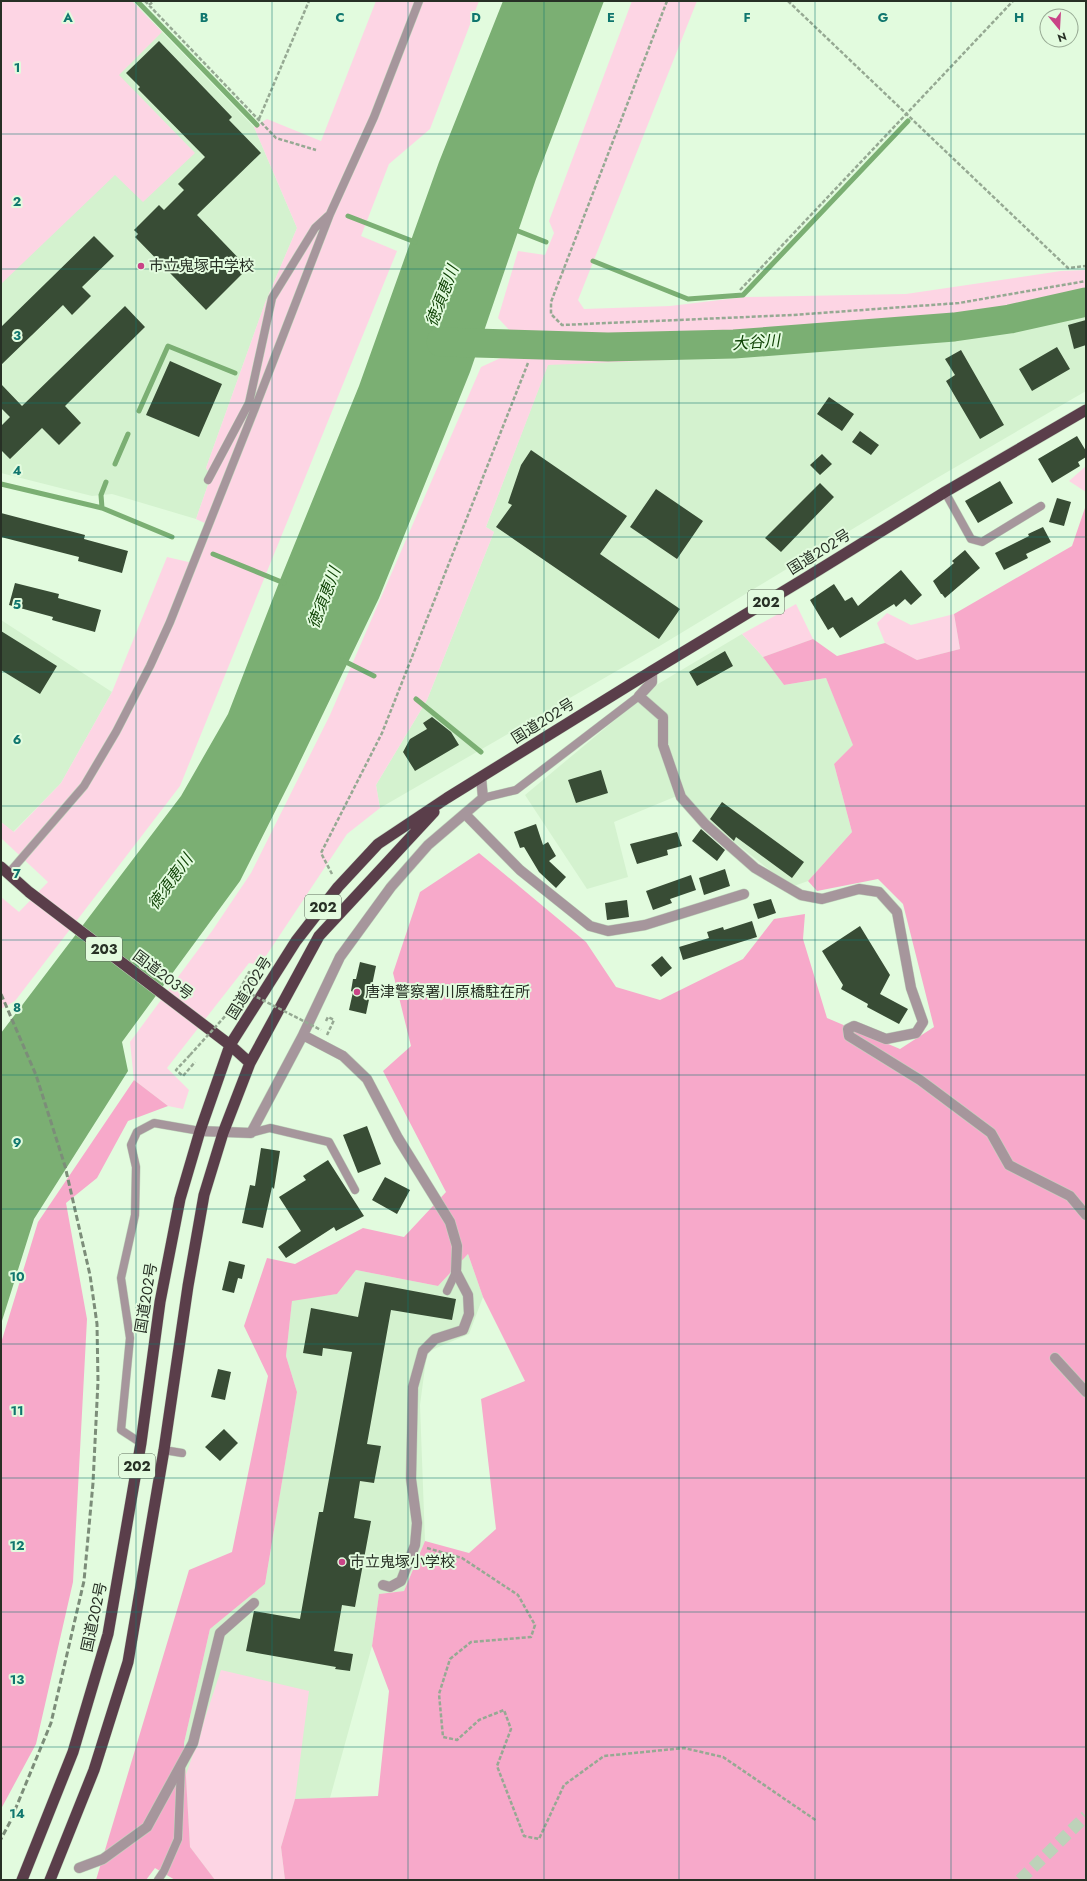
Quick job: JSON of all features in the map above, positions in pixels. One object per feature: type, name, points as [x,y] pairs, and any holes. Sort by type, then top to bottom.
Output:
[{"type":"highway","name":"国道202号","points":[[22,1880],[74,1752],[108,1634],[141,1443],[160,1302],[180,1199],[200,1131],[230,1045],[296,941],[338,887],[378,844],[447,798],[652,671],[804,580],[945,492],[1086,410]]},
{"type":"highway","name":"国道202号","points":[[50,1880],[94,1770],[128,1662],[164,1450],[188,1286],[204,1195],[223,1133],[250,1062],[319,936],[447,798]]},
{"type":"highway","name":"国道203号","points":[[5,871],[29,892],[230,1045],[250,1062]]},
{"type":"street","points":[[652,671],[652,682],[639,696],[663,717],[664,745],[681,797],[705,824],[755,868],[801,895],[822,900],[859,889],[879,892],[897,912],[911,988],[923,1022],[916,1033],[886,1039],[854,1026],[848,1029],[849,1036],[920,1080],[991,1133],[1009,1165],[1070,1196],[1086,1215]]},
{"type":"street","points":[[200,1131],[251,1133],[303,1035],[340,957],[391,887],[428,845],[483,798],[481,777]]},
{"type":"street","points":[[465,814],[520,870],[590,926],[608,932],[645,925],[744,894]]},
{"type":"street","points":[[303,1035],[343,1056],[367,1079],[398,1138],[450,1222],[458,1246],[456,1272],[468,1295],[469,1314],[462,1330],[435,1339],[423,1351],[413,1387],[411,1479],[417,1523],[415,1545],[401,1581],[390,1587],[383,1585]]},
{"type":"street","points":[[1055,1358],[1086,1392]]},
{"type":"street","points":[[78,1868],[103,1859],[147,1827],[181,1767],[193,1742],[220,1633],[254,1602]]},
{"type":"lane","points":[[5,871],[84,786],[116,732],[150,666],[170,622],[252,406],[330,214],[374,117],[419,1]]},
{"type":"lane","points":[[208,480],[252,406],[272,298],[315,228],[330,214]]},
{"type":"lane","points":[[945,492],[971,539],[982,542],[1041,506]]},
{"type":"lane","points":[[483,798],[516,790],[639,696]]},
{"type":"lane","points":[[141,1443],[121,1430],[130,1338],[121,1278],[135,1215],[136,1167],[130,1146],[137,1132],[154,1123],[200,1131]]},
{"type":"lane","points":[[251,1133],[270,1128],[329,1142],[355,1190]]},
{"type":"lane","points":[[446,1290],[456,1272]]},
{"type":"lane","points":[[164,1450],[182,1453]]},
{"type":"lane","points":[[158,1880],[164,1871],[178,1838],[181,1767]]},
{"type":"path","points":[[145,1],[276,138],[316,150]]},
{"type":"path","points":[[149,5],[154,1]]},
{"type":"path","points":[[259,119],[309,1]]},
{"type":"path","points":[[667,1],[551,302],[551,314],[562,325],[793,315],[959,303],[1086,281]]},
{"type":"path","points":[[788,1],[1068,268],[1086,266]]},
{"type":"path","points":[[740,290],[1012,1]]},
{"type":"path","points":[[338,887],[321,853],[382,733],[528,363]]},
{"type":"path","points":[[195,1062],[183,1076],[176,1070],[246,992],[255,975],[249,972],[237,995]]},
{"type":"path","points":[[246,992],[321,1030],[328,1017],[334,1020],[326,1035]]},
{"type":"path","points":[[415,1545],[462,1558],[518,1595],[535,1625],[531,1637],[471,1642],[450,1659],[439,1694],[443,1737],[457,1740],[479,1720],[504,1710],[511,1729],[497,1766],[524,1836],[539,1839],[564,1785],[604,1756],[684,1748],[723,1757],[817,1821]]},
{"type":"shaded area","name":"市立鬼塚中学校","points":[[1,1],[132,1],[254,127],[297,228],[265,303],[206,468],[211,476],[196,519],[112,494],[92,496],[1,473]]},
{"type":"shaded area","points":[[1,1],[132,1],[162,32],[119,75],[195,153],[143,202],[115,175],[1,284]]},
{"type":"shaded area","points":[[376,1],[479,1],[430,129],[389,164],[361,236],[397,251],[180,786],[15,1001],[1,1009],[1,897],[19,912],[48,882],[1,838],[1,822],[14,832],[61,783],[112,692],[167,557],[197,564],[211,526],[196,519],[211,476],[206,468],[265,303],[297,228],[254,127],[267,119],[321,141]]},
{"type":"shaded area","points":[[632,1],[697,1],[578,300],[584,309],[670,306],[745,297],[906,294],[1061,271],[1086,270],[1086,295],[956,318],[733,336],[515,336],[498,318],[518,251],[545,255],[554,233],[549,221]]},
{"type":"shaded area","points":[[1086,315],[1086,391],[930,482],[658,647],[380,808],[376,785],[427,700],[494,532],[486,527],[548,364],[734,357],[966,339]]},
{"type":"shaded area","points":[[505,356],[734,357],[548,365],[486,527],[494,532],[427,700],[376,785],[380,808],[347,834],[260,965],[249,963],[167,1068],[189,1090],[183,1109],[168,1106],[134,1080],[130,1042],[212,931],[251,873],[330,715],[481,367]]},
{"type":"shaded area","points":[[1086,466],[1086,492],[1069,481]]},
{"type":"shaded area","points":[[1086,505],[1086,1880],[285,1880],[281,1847],[295,1799],[378,1796],[389,1691],[372,1646],[379,1594],[404,1591],[425,1541],[469,1553],[496,1529],[481,1399],[525,1381],[483,1297],[468,1254],[438,1286],[356,1270],[337,1294],[292,1301],[286,1356],[297,1392],[265,1584],[210,1629],[184,1743],[190,1847],[215,1880],[175,1880],[155,1868],[146,1880],[96,1880],[189,1570],[232,1552],[268,1376],[244,1326],[267,1258],[295,1264],[363,1228],[404,1237],[446,1192],[383,1071],[411,1046],[393,973],[420,892],[479,853],[586,942],[616,987],[660,1000],[743,959],[774,919],[805,914],[803,939],[827,1018],[900,1049],[934,1027],[903,904],[878,879],[817,891],[808,881],[852,832],[834,764],[853,745],[826,678],[784,685],[763,657],[813,639],[837,656],[885,643],[917,660],[960,649],[954,614],[1072,546]]},
{"type":"shaded area","points":[[796,604],[813,639],[763,657],[742,634]]},
{"type":"shaded area","points":[[887,613],[911,625],[954,614],[960,649],[917,660],[885,643],[877,623]]},
{"type":"shaded area","points":[[1,620],[112,692],[61,783],[13,832],[1,822]]},
{"type":"shaded area","points":[[742,634],[763,657],[784,685],[826,678],[854,745],[834,764],[852,832],[808,881],[791,887],[708,821],[684,793],[614,822],[628,877],[587,889],[525,795],[658,684]]},
{"type":"shaded area","points":[[134,1080],[168,1106],[128,1121],[97,1178],[66,1203],[87,1319],[73,1582],[36,1744],[1,1809],[1,1343],[38,1222]]},
{"type":"shaded area","name":"市立鬼塚小学校","points":[[468,1254],[483,1297],[469,1334],[427,1352],[420,1405],[425,1541],[404,1591],[379,1594],[372,1646],[330,1798],[295,1799],[215,1880],[190,1847],[184,1743],[210,1629],[265,1584],[297,1392],[286,1356],[292,1300],[337,1294],[356,1270],[438,1286]]},
{"type":"shaded area","points":[[221,1670],[309,1691],[295,1799],[281,1847],[285,1880],[215,1880],[190,1847],[186,1775]]},
{"type":"water","name":"徳須恵川","points":[[503,1],[604,1],[536,179],[470,372],[379,598],[293,776],[240,881],[122,1042],[128,1071],[34,1219],[1,1324],[1,1033],[181,796],[228,714],[280,580],[359,386],[439,162]]},
{"type":"building","points":[[159,41],[232,117],[229,120],[261,153],[197,215],[248,268],[206,310],[135,237],[138,234],[134,230],[159,205],[164,210],[184,190],[178,184],[205,157],[138,89],[140,87],[126,73]]},
{"type":"building","points":[[94,236],[114,256],[82,287],[91,296],[72,315],[63,305],[1,365],[1,327]]},
{"type":"building","points":[[125,306],[145,327],[65,406],[81,423],[59,445],[42,428],[10,459],[1,450],[1,426],[10,417],[1,408],[1,384],[22,406]]},
{"type":"building","points":[[1086,320],[1086,345],[1074,349],[1068,325]]},
{"type":"building","points":[[1057,347],[1070,369],[1032,391],[1019,369]]},
{"type":"building","points":[[961,350],[1004,425],[980,439],[946,381],[955,375],[945,359]]},
{"type":"building","points":[[170,361],[222,384],[199,437],[146,415]]},
{"type":"building","points":[[829,397],[854,414],[842,431],[817,414]]},
{"type":"building","points":[[860,431],[879,445],[871,455],[852,442]]},
{"type":"building","points":[[1077,436],[1086,451],[1086,457],[1078,462],[1080,466],[1052,483],[1038,459]]},
{"type":"building","points":[[531,450],[627,516],[600,554],[680,609],[659,639],[496,527],[512,505],[508,503],[521,465]]},
{"type":"building","points":[[822,454],[832,464],[820,475],[810,465]]},
{"type":"building","points":[[1000,481],[1013,503],[978,523],[965,501]]},
{"type":"building","points":[[820,483],[834,497],[781,552],[765,538]]},
{"type":"building","points":[[656,489],[703,521],[677,559],[630,527]]},
{"type":"building","points":[[1057,498],[1071,502],[1064,526],[1049,522]]},
{"type":"building","points":[[1,513],[85,535],[84,539],[128,551],[122,573],[78,561],[79,557],[1,537]]},
{"type":"building","points":[[1043,527],[1051,542],[1026,554],[1028,558],[1004,570],[995,553],[1029,536],[1028,534]]},
{"type":"building","points":[[965,550],[980,568],[945,598],[933,581],[954,563],[952,561]]},
{"type":"building","points":[[901,570],[922,595],[911,605],[905,599],[896,607],[894,604],[840,638],[833,627],[828,630],[810,600],[834,584],[845,601],[852,597],[858,606]]},
{"type":"building","points":[[15,583],[59,594],[58,598],[101,610],[95,632],[52,620],[53,617],[9,605]]},
{"type":"building","points":[[1,631],[57,666],[40,694],[1,670]]},
{"type":"building","points":[[725,651],[733,666],[697,686],[689,672]]},
{"type":"building","points":[[432,717],[451,732],[459,745],[415,771],[403,752],[410,739],[427,729],[423,723]]},
{"type":"building","points":[[601,770],[608,793],[576,803],[568,780]]},
{"type":"building","points":[[722,802],[804,862],[792,878],[736,837],[734,841],[710,819]]},
{"type":"building","points":[[536,824],[543,845],[548,842],[556,856],[549,861],[566,877],[556,888],[539,872],[524,847],[520,848],[514,832]]},
{"type":"building","points":[[701,829],[725,850],[717,861],[692,841]]},
{"type":"building","points":[[677,832],[682,846],[667,850],[668,855],[637,864],[630,844]]},
{"type":"building","points":[[725,869],[730,886],[704,895],[699,878]]},
{"type":"building","points":[[691,875],[696,890],[670,899],[672,903],[653,910],[646,891]]},
{"type":"building","points":[[771,899],[776,913],[758,919],[753,904]]},
{"type":"building","points":[[627,900],[629,917],[607,920],[605,903]]},
{"type":"building","points":[[752,921],[757,937],[683,960],[679,947],[709,938],[707,932],[723,927],[724,930]]},
{"type":"building","points":[[860,926],[890,975],[880,994],[908,1009],[899,1024],[867,1007],[868,1004],[841,989],[843,985],[822,951]]},
{"type":"building","points":[[662,956],[672,968],[661,977],[651,965]]},
{"type":"building","points":[[360,962],[376,966],[366,1014],[349,1010],[353,992],[351,991],[353,979],[356,979]]},
{"type":"building","points":[[367,1126],[381,1164],[358,1173],[343,1135]]},
{"type":"building","points":[[261,1148],[280,1151],[274,1189],[272,1187],[263,1228],[242,1223],[250,1185],[255,1186]]},
{"type":"building","points":[[328,1160],[364,1216],[336,1231],[334,1227],[286,1258],[278,1247],[301,1231],[279,1197],[306,1180],[303,1176]]},
{"type":"building","points":[[385,1177],[410,1190],[397,1214],[372,1200]]},
{"type":"building","points":[[229,1261],[245,1265],[242,1279],[238,1278],[234,1293],[222,1290]]},
{"type":"building","points":[[365,1282],[456,1299],[452,1320],[391,1310],[367,1444],[381,1446],[374,1483],[360,1481],[354,1518],[371,1521],[355,1607],[342,1605],[334,1651],[353,1654],[350,1671],[335,1669],[336,1667],[246,1651],[254,1611],[300,1619],[319,1512],[323,1512],[352,1352],[323,1348],[322,1356],[303,1353],[311,1308],[358,1317]]},
{"type":"building","points":[[218,1369],[231,1372],[225,1400],[211,1397]]},
{"type":"building","points":[[224,1429],[238,1443],[220,1461],[205,1447]]},
{"type":"waterway","points":[[137,1],[257,125]]},
{"type":"waterway","points":[[593,261],[688,299],[743,295],[908,121]]},
{"type":"waterway","points":[[348,216],[415,242]]},
{"type":"waterway","points":[[513,229],[546,242]]},
{"type":"waterway","name":"大谷川","points":[[441,342],[608,347],[734,344],[954,327],[1010,319],[1086,302]]},
{"type":"waterway","points":[[139,411],[168,346],[235,373]]},
{"type":"waterway","points":[[115,464],[128,434]]},
{"type":"waterway","points":[[102,508],[101,495],[106,482]]},
{"type":"waterway","points":[[1,484],[102,508],[172,537]]},
{"type":"waterway","points":[[213,554],[284,583]]},
{"type":"waterway","points":[[342,660],[374,676]]},
{"type":"waterway","points":[[416,699],[481,752]]},
{"type":"tunnel","points":[[1020,1880],[1086,1816]]},
{"type":"railway","points":[[1,994],[36,1075],[65,1166],[90,1275],[97,1324],[98,1381],[93,1483],[84,1581],[51,1723],[10,1822],[1,1839]]},
{"type":"place","name":"市立鬼塚中学校","points":[[141,266]]},
{"type":"place","name":"唐津警察署川原橋駐在所","points":[[357,992]]},
{"type":"place","name":"市立鬼塚小学校","points":[[342,1562]]}]
